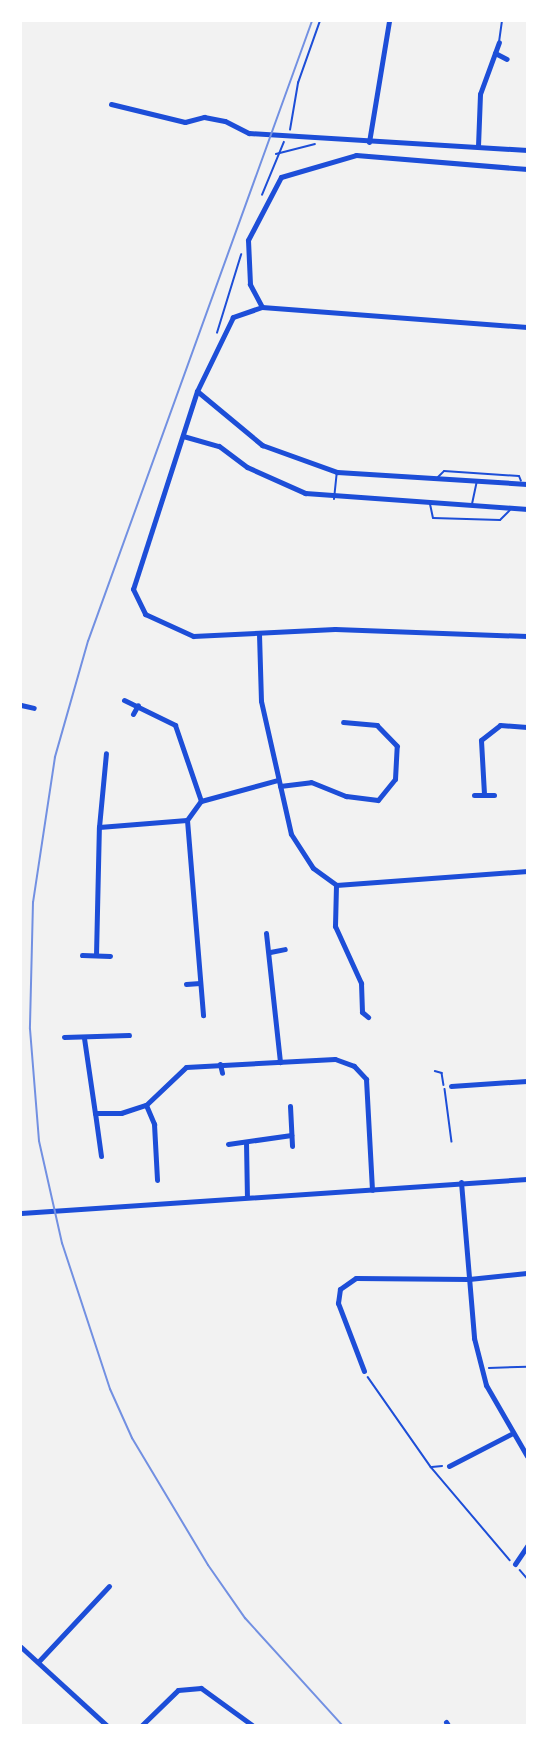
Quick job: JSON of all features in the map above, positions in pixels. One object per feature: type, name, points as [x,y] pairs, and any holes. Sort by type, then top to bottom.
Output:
[{"type":"street","points":[[369,142],[389,21]]},
{"type":"street","points":[[478,146],[480,94],[499,42]]},
{"type":"street","points":[[495,53],[507,59]]},
{"type":"street","points":[[111,104],[185,122],[204,117],[225,121],[249,133],[527,150]]},
{"type":"street","points":[[262,307],[250,284],[248,240],[281,177],[356,155],[527,169]]},
{"type":"street","points":[[527,327],[262,307],[233,317],[197,391],[134,583],[137,604],[166,628],[193,636],[401,629],[527,636]]},
{"type":"street","points":[[197,391],[262,445],[337,472],[525,484]]},
{"type":"street","points":[[183,436],[219,446],[273,480],[334,499],[527,509]]},
{"type":"street","points":[[259,634],[261,701],[279,783],[291,834],[313,868],[336,885],[527,871]]},
{"type":"street","points":[[124,700],[175,725],[201,801]]},
{"type":"street","points":[[21,705],[34,708]]},
{"type":"street","points":[[133,714],[138,705]]},
{"type":"street","points":[[203,1015],[187,820],[201,801],[279,783],[311,782],[346,796],[378,800],[395,779],[397,746],[377,725],[343,722]]},
{"type":"street","points":[[484,794],[481,740],[500,725],[527,727]]},
{"type":"street","points":[[96,954],[99,827],[106,753]]},
{"type":"street","points":[[474,795],[494,795]]},
{"type":"street","points":[[99,827],[187,820]]},
{"type":"street","points":[[336,885],[335,926],[361,983],[362,1012],[368,1017]]},
{"type":"street","points":[[266,933],[270,952],[280,1062]]},
{"type":"street","points":[[270,952],[285,950]]},
{"type":"street","points":[[82,955],[110,956]]},
{"type":"street","points":[[186,984],[200,983]]},
{"type":"street","points":[[64,1036],[84,1038],[129,1035]]},
{"type":"street","points":[[84,1038],[101,1156]]},
{"type":"street","points":[[95,1113],[122,1113],[146,1105],[177,1071],[220,1064],[334,1059],[354,1066],[366,1079],[372,1190]]},
{"type":"street","points":[[220,1064],[222,1073]]},
{"type":"street","points":[[451,1086],[527,1081]]},
{"type":"street","points":[[146,1105],[154,1124],[157,1180]]},
{"type":"street","points":[[290,1106],[292,1146]]},
{"type":"street","points":[[228,1144],[291,1135]]},
{"type":"street","points":[[246,1142],[247,1197]]},
{"type":"street","points":[[21,1213],[527,1179]]},
{"type":"street","points":[[461,1182],[469,1280],[482,1368],[511,1434],[527,1456]]},
{"type":"street","points":[[364,1371],[340,1318],[340,1289],[356,1278],[469,1280],[527,1273]]},
{"type":"street","points":[[449,1466],[511,1434]]},
{"type":"street","points":[[514,1564],[527,1546]]},
{"type":"street","points":[[38,1662],[109,1586]]},
{"type":"street","points":[[21,1647],[106,1725]]},
{"type":"street","points":[[142,1725],[178,1690],[201,1688],[252,1725]]},
{"type":"lane","points":[[499,42],[502,21]]},
{"type":"lane","points":[[436,479],[444,471],[519,476],[525,484]]},
{"type":"lane","points":[[334,499],[337,472]]},
{"type":"lane","points":[[471,507],[477,481]]},
{"type":"lane","points":[[430,504],[434,518],[500,520],[512,508]]},
{"type":"path","points":[[258,205],[274,154],[289,134],[298,83],[320,21]]},
{"type":"path","points":[[274,154],[334,140]]},
{"type":"path","points":[[262,195],[269,199]]},
{"type":"path","points":[[217,350],[217,320],[243,247]]},
{"type":"path","points":[[435,1071],[442,1073],[452,1142]]},
{"type":"path","points":[[482,1368],[527,1367]]},
{"type":"path","points":[[364,1371],[431,1467],[527,1578]]},
{"type":"path","points":[[431,1467],[449,1466]]},
{"type":"railway","points":[[312,21],[88,641],[55,757],[33,902],[30,1029],[39,1141],[62,1243],[110,1389],[132,1438],[208,1565],[245,1618],[342,1725]]}]
